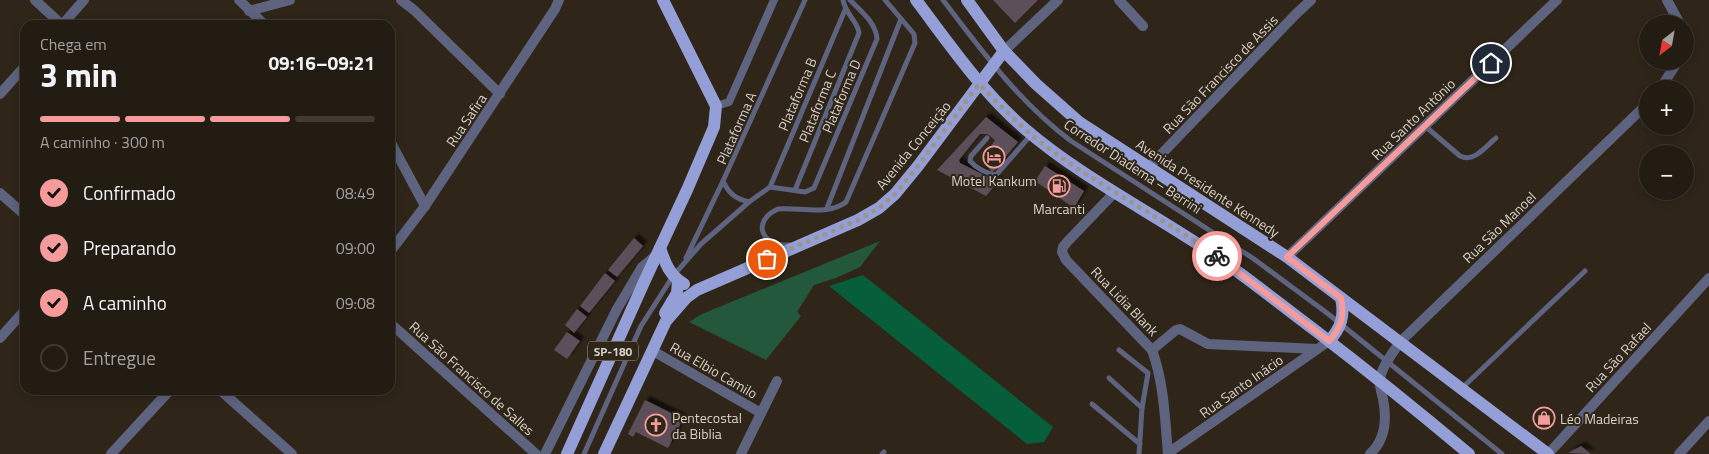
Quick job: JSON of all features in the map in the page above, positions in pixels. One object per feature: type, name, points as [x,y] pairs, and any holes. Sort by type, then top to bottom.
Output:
[{"type":"main road","points":[[663,0],[716,106]]},
{"type":"main road","points":[[916,0],[979,84],[1009,115],[1032,135],[1115,192],[1210,252],[1266,292],[1379,379],[1469,454]]},
{"type":"main road","name":"Avenida Presidente Kennedy","points":[[967,0],[1004,51],[1036,84],[1079,122],[1287,257],[1548,454]]},
{"type":"main road","name":"Avenida Conceição","points":[[604,454],[670,316],[686,298],[697,290],[858,220],[879,208],[895,194],[918,166],[1004,51]]},
{"type":"main road","name":"SP-180","points":[[567,454],[714,127],[716,106]]},
{"type":"main road","points":[[659,251],[668,269],[676,278],[697,290]]},
{"type":"main road","points":[[653,350],[651,335],[677,293],[676,278]]},
{"type":"main road","points":[[1329,341],[1341,325],[1343,313],[1341,298]]},
{"type":"street","points":[[35,0],[57,20]]},
{"type":"street","points":[[66,20],[84,0]]},
{"type":"street","points":[[239,0],[259,20]]},
{"type":"street","points":[[249,11],[290,0]]},
{"type":"street","points":[[401,0],[414,10],[500,94]]},
{"type":"street","name":"Rua Safira","points":[[395,245],[425,206],[500,94],[555,9],[558,0]]},
{"type":"street","points":[[716,106],[729,102],[774,0]]},
{"type":"street","points":[[1004,51],[1058,0]]},
{"type":"street","points":[[1119,0],[1143,26]]},
{"type":"street","name":"Rua São Francisco de Assis","points":[[1149,167],[1311,0]]},
{"type":"street","name":"Rua Santo Antônio","points":[[1287,257],[1557,0]]},
{"type":"street","points":[[1667,0],[1675,15]]},
{"type":"street","points":[[0,94],[20,72]]},
{"type":"street","name":"Rua São Manoel","points":[[1379,379],[1400,342],[1639,112]]},
{"type":"street","points":[[395,150],[425,206]]},
{"type":"street","name":"Rua Lidia Blank","points":[[1115,192],[1068,241],[1063,247],[1062,252],[1066,260],[1152,350],[1158,366],[1168,454]]},
{"type":"street","points":[[1,197],[20,211]]},
{"type":"street","points":[[545,454],[617,309],[642,267],[659,251]]},
{"type":"street","name":"Rua São Rafael","points":[[1548,454],[1709,278]]},
{"type":"street","points":[[0,338],[20,316]]},
{"type":"street","name":"Rua São Francisco de Salles","points":[[395,327],[536,454]]},
{"type":"street","points":[[1152,350],[1176,330],[1180,330],[1208,344],[1317,349]]},
{"type":"street","name":"Rua Santo Inácio","points":[[1168,454],[1329,341]]},
{"type":"street","name":"Rua Elbio Camilo","points":[[653,350],[761,414]]},
{"type":"street","points":[[1370,454],[1382,436],[1386,423],[1386,410],[1379,379]]},
{"type":"street","name":"Rua Elbio Camilo","points":[[741,454],[778,382]]},
{"type":"street","points":[[111,454],[165,395]]},
{"type":"street","points":[[226,395],[292,454]]},
{"type":"street","points":[[1679,454],[1709,421]]},
{"type":"lane","name":"Plataforma A","points":[[683,263],[723,181],[805,0]]},
{"type":"lane","points":[[843,0],[845,10]]},
{"type":"lane","name":"Plataforma D","points":[[795,190],[808,191],[814,188],[877,39],[877,31],[873,25],[850,0]]},
{"type":"lane","points":[[802,244],[781,245],[767,239],[763,234],[762,227],[772,212],[778,209],[826,208],[846,202],[915,43],[914,34],[885,0]]},
{"type":"lane","name":"Corredor Diadema – Berrini","points":[[943,0],[992,65],[1050,125],[1071,141],[1234,245],[1327,313],[1502,454]]},
{"type":"lane","name":"Plataforma B","points":[[770,187],[845,10]]},
{"type":"lane","name":"Plataforma C","points":[[795,190],[859,33],[858,26],[845,10]]},
{"type":"lane","points":[[826,208],[902,19]]},
{"type":"lane","points":[[1425,126],[1466,159],[1471,159],[1496,138]]},
{"type":"lane","points":[[987,138],[970,161],[973,165],[996,175],[1032,135]]},
{"type":"lane","points":[[723,181],[730,193],[740,200],[749,202]]},
{"type":"lane","points":[[584,454],[641,326],[676,278],[683,263],[701,244],[749,202],[770,187],[795,190]]},
{"type":"lane","points":[[1462,388],[1585,272]]},
{"type":"lane","points":[[1119,350],[1148,374],[1142,408],[1139,454]]},
{"type":"lane","points":[[1109,378],[1142,408]]},
{"type":"lane","points":[[1092,404],[1140,444]]},
{"type":"green space","points":[[880,241],[860,267],[814,285],[797,312],[801,316],[766,360],[689,322],[702,314]]},
{"type":"green space","points":[[863,275],[1053,427],[1044,442],[1027,444],[829,286]]},
{"type":"building","points":[[993,0],[1038,0],[1015,23]]},
{"type":"building","name":"Motel Kankum","points":[[986,117],[1018,142],[1006,156],[1000,158],[1001,166],[992,172],[982,160],[995,140],[987,134],[980,134],[959,160],[960,163],[998,182],[986,196],[937,170]]},
{"type":"building","name":"Marcanti","points":[[1045,166],[1084,191],[1074,208],[1035,181]]},
{"type":"building","points":[[634,238],[643,246],[617,277],[608,270]]},
{"type":"building","points":[[605,273],[615,281],[589,313],[580,306]]},
{"type":"building","points":[[577,309],[587,317],[574,333],[565,325]]},
{"type":"building","points":[[567,332],[580,341],[567,359],[554,350]]},
{"type":"building","name":"Pentecostal da Biblia","points":[[645,400],[683,419],[668,448],[636,432],[633,437],[628,434]]},
{"type":"building","points":[[1581,446],[1591,454],[1568,453]]},
{"type":"way so far","points":[[767,259],[858,220],[879,208],[895,194],[918,166],[979,84],[1009,115],[1042,143],[1115,192],[1217,256]]},
{"type":"place","name":"Motel Kankum","points":[[994,157]]},
{"type":"place","name":"Marcanti","points":[[1059,186]]},
{"type":"place","name":"Léo Madeiras","points":[[1544,418]]},
{"type":"place","name":"Pentecostal da Biblia","points":[[656,425]]},
{"type":"route","points":[[1217,256],[1329,341],[1341,325],[1343,313],[1341,298],[1287,257],[1491,63]]}]
